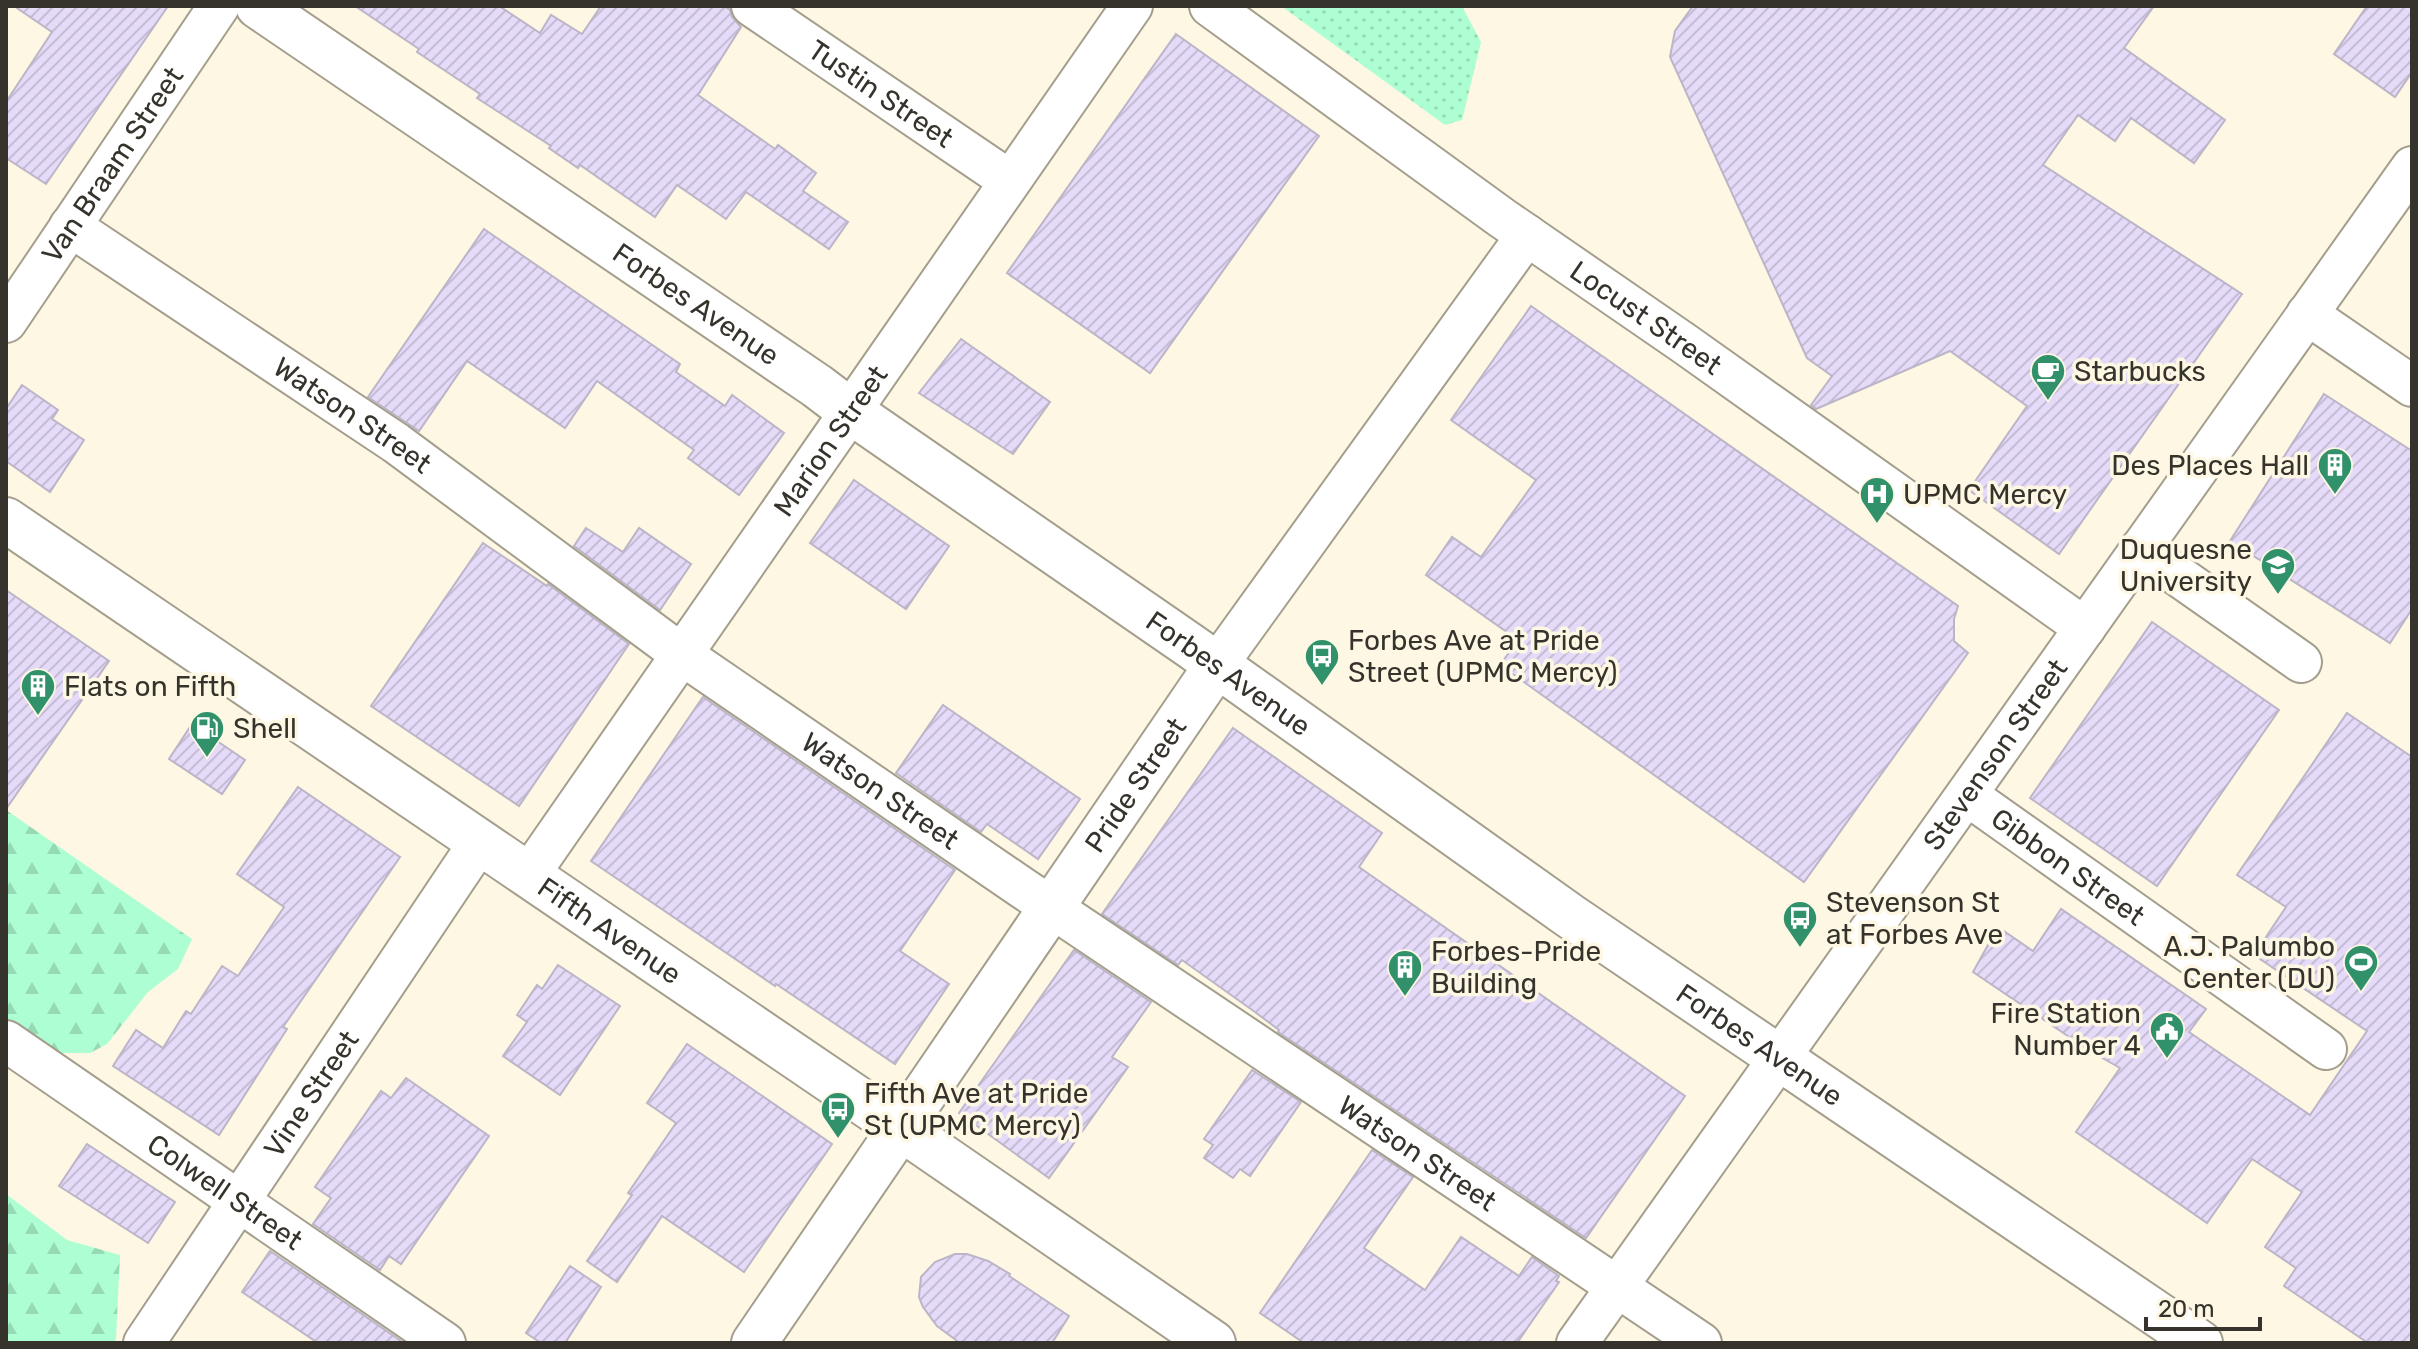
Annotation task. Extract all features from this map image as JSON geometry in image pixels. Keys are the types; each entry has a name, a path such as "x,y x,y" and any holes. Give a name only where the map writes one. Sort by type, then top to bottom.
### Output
{"main road":[{"name":"Forbes Avenue","path":"258,6 817,386 1570,916 2200,1343"},
{"name":"Fifth Avenue","path":"6,520 1213,1343"},
{"name":"Pride Street","path":"754,1343 1217,665"}],"street":[{"name":"Van Braam Street","path":"6,322 219,6"},
{"name":"Tustin Street","path":"752,6 1010,181"},
{"name":"Marion Street","path":"528,876 1132,6"},
{"name":"Locust Street","path":"1210,6 1527,235 2085,628"},
{"name":"Stevenson Street","path":"1577,1343 2412,167"},
{"name":"Watson Street","path":"70,226 396,443 681,654 1051,907 1701,1343"},
{"name":"Pride Street","path":"1217,665 1527,235"},
{"path":"2307,314 2412,386"},
{"path":"2140,549 2301,662"},
{"name":"Gibbon Street","path":"1967,795 2326,1049"},
{"name":"Vine Street","path":"144,1343 479,843"},
{"name":"Colwell Street","path":"6,1041 445,1343"}],"green space":[{"path":"1281,6 1464,6 1481,42 1462,120 1445,125"},
{"path":"6,810 192,939 178,969 148,992 107,1044 90,1053 59,1053 6,1018"},
{"path":"6,1194 67,1240 120,1255 116,1339 113,1343 6,1343"}],"building":[{"path":"14,6 168,6 46,184 6,158 6,102 52,32"},
{"path":"355,6 499,6 540,33 551,15 582,34 601,6 724,6 741,27 698,95 775,149 778,145 816,173 803,191 848,222 829,249 746,192 726,219 677,185 655,217 477,98 480,94"},
{"path":"1693,6 2154,6 2124,48 2225,120 2194,163 2131,118 2115,141 2078,115 2043,165 2242,294 2059,554 1969,490 2027,406 1950,351 1816,409 1811,405 1832,376 1807,358 1670,57 1675,31"},
{"path":"2367,6 2412,6 2412,72 2395,97 2334,54"},
{"path":"1176,34 1319,136 1150,373 1007,273"},
{"path":"484,229 680,364 676,372 725,406 732,395 784,433 739,495 688,458 694,450 597,381 565,428 467,361 419,431 368,397"},
{"path":"1531,306 1958,606 1954,619 1954,641 1968,653 1804,882 1500,665 1518,640 1426,575 1452,537 1481,557 1536,480 1451,420"},
{"path":"961,339 1050,402 1013,454 919,393"},
{"path":"22,385 58,410 52,419 84,440 50,492 6,461 6,409"},
{"name":"Des Places Hall","path":"2324,394 2412,451 2412,609 2390,643 2230,541"},
{"path":"854,480 949,546 906,609 810,543"},
{"path":"586,528 623,552 639,528 691,564 660,610 574,546"},
{"path":"483,543 548,584 629,644 519,806 371,706"},
{"name":"Flats on Fifth","path":"6,590 109,661 6,809"},
{"path":"2152,622 2279,710 2157,886 2030,798"},
{"path":"703,697 955,870 900,951 949,984 895,1064 591,861"},
{"path":"943,705 1080,799 1038,859 987,824 981,832 896,773"},
{"name":"A.J. Palumbo Center (DU)","path":"2347,713 2412,757 2412,1343 2368,1343 2284,1286 2296,1268 2265,1247 2302,1192 2252,1159 2207,1223 2076,1132 2120,1068 1973,972 1998,927 2033,951 2061,909 2206,1009 2189,1032 2310,1115 2367,1031 2254,955 2286,907 2237,875"},
{"name":"Shell","path":"192,724 245,760 222,794 169,759"},
{"name":"Forbes-Pride Building","path":"1233,728 1382,833 1359,867 1685,1096 1586,1238 1278,1032 1182,960 1178,965 1102,914"},
{"path":"298,787 400,857 283,1027 287,1029 219,1135 113,1066 136,1030 163,1048 186,1011 191,1014 222,966 238,976 284,907 237,874"},
{"path":"1074,950 1151,1002 1112,1057 1128,1067 1049,1178 959,1113"},
{"path":"558,965 620,1006 560,1095 503,1056 527,1022 517,1015 537,985 542,989"},
{"path":"687,1044 832,1144 744,1272 662,1216 617,1282 587,1261 676,1123 647,1103"},
{"path":"1252,1070 1301,1102 1250,1176 1240,1169 1233,1178 1204,1158 1213,1145 1204,1139"},
{"path":"406,1078 489,1136 401,1264 389,1256 380,1270 313,1224 331,1198 315,1187 381,1091 391,1098"},
{"path":"87,1144 175,1202 148,1243 59,1186"},
{"path":"1372,1150 1413,1177 1364,1248 1425,1290 1461,1237 1519,1276 1532,1257 1559,1276 1556,1281 1559,1282 1517,1343 1304,1343 1260,1313"},
{"path":"270,1251 404,1343 318,1343 242,1292"},
{"path":"955,1254 967,1254 988,1261 1069,1316 1052,1343 960,1343 937,1326 919,1297 921,1277 935,1262"},
{"path":"570,1266 601,1287 565,1343 541,1343 526,1333"}],"place":[{"name":"Starbucks","path":"2048,402"},
{"name":"Des Places Hall","path":"2335,496"},
{"name":"UPMC Mercy","path":"1877,525"},
{"name":"Duquesne University","path":"2278,596"},
{"name":"Forbes Ave at Pride Street (UPMC Mercy)","path":"1322,687"},
{"name":"Flats on Fifth","path":"38,717"},
{"name":"Shell","path":"207,759"},
{"name":"Stevenson St at Forbes Ave","path":"1800,949"},
{"name":"A.J. Palumbo Center (DU)","path":"2361,993"},
{"name":"Forbes-Pride Building","path":"1405,998"},
{"name":"Fire Station Number 4","path":"2167,1060"},
{"name":"Fifth Ave at Pride St (UPMC Mercy)","path":"838,1140"}]}
